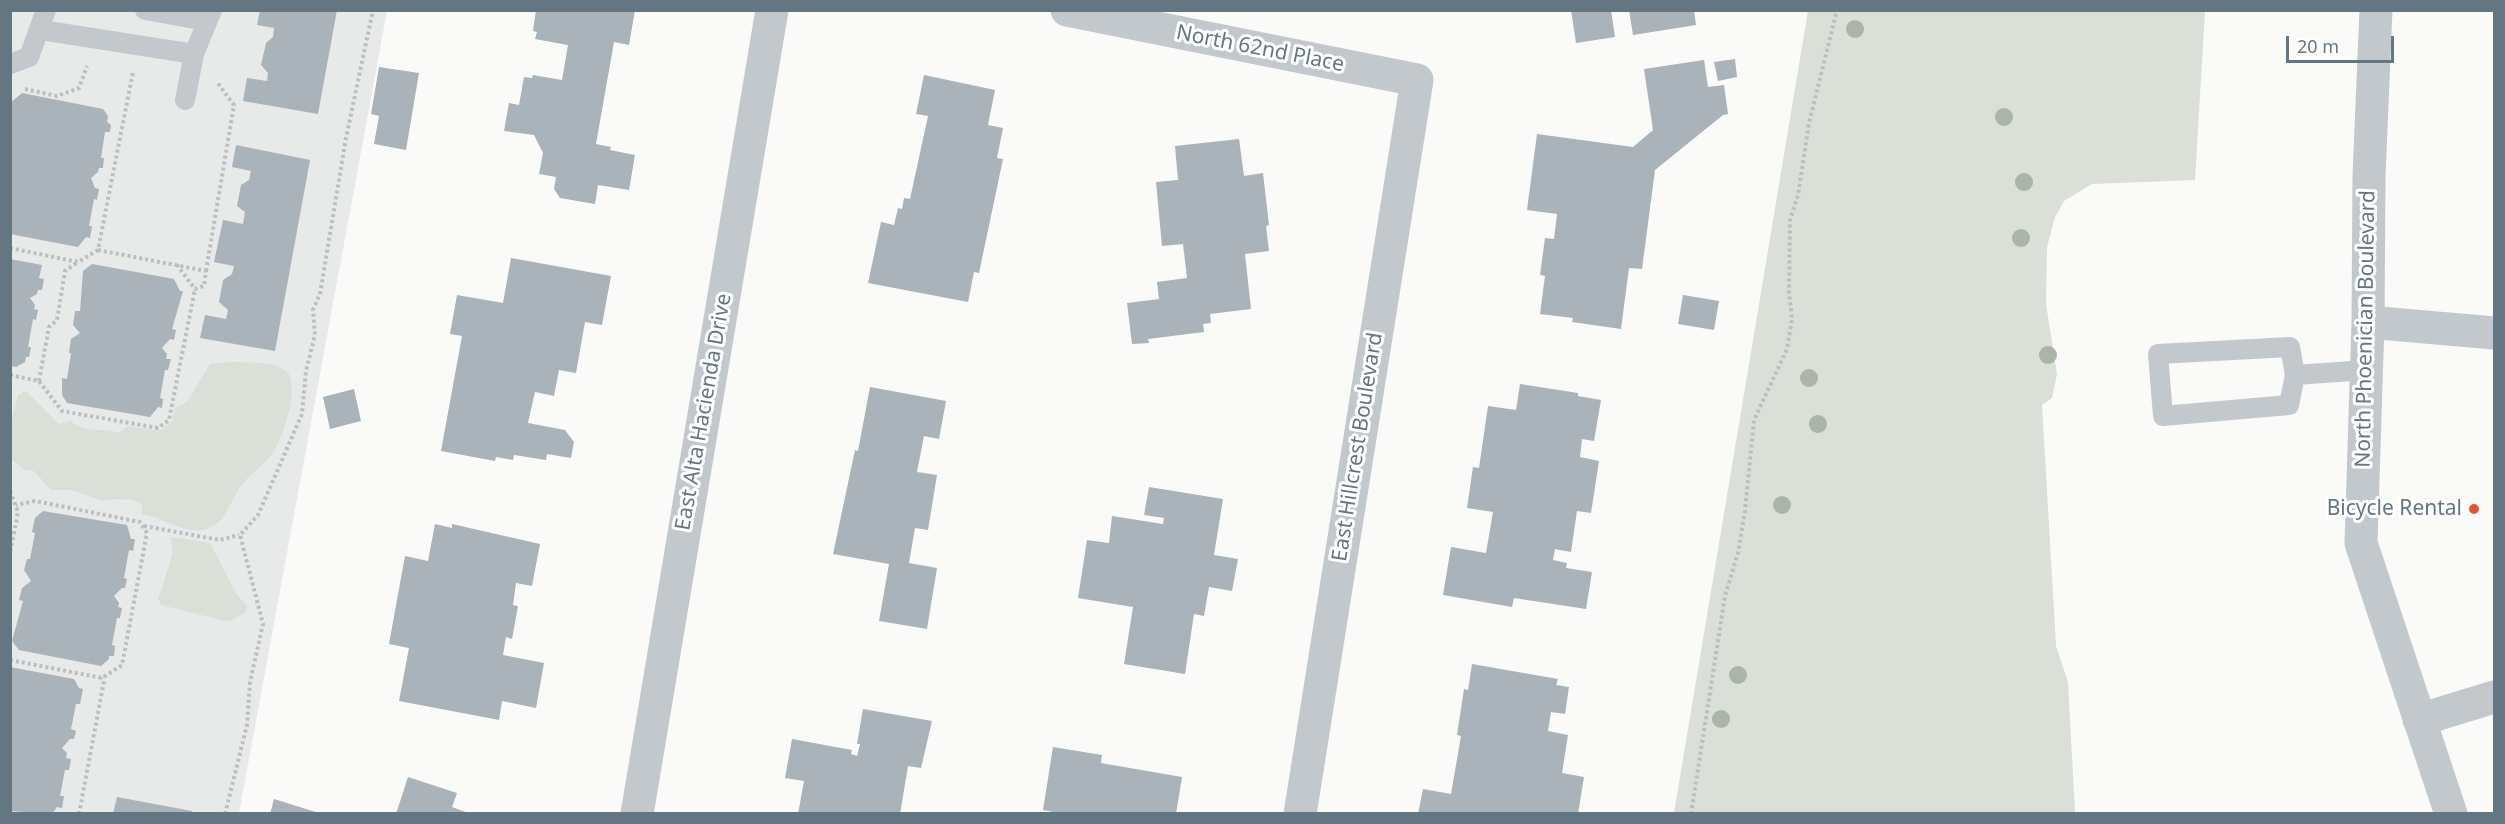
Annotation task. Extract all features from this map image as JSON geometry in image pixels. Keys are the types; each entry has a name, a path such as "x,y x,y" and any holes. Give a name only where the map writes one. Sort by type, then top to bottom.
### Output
{"street":[{"name":"East Alta Hacienda Drive","path":"637,813 772,10"},
{"name":"North 62nd Place","path":"1067,10 1417,81"},
{"name":"North Phoenician Boulevard","path":"2376,10 2369,176 2367,370 2361,543 2418,720 2451,813"},
{"name":"East Hillcrest Boulevard","path":"1300,813 1417,81"},
{"path":"2368,322 2494,333"},
{"path":"2418,720 2494,697"}],"lane":[{"path":"10,64 29,57 46,10"},
{"path":"145,10 209,16 194,54 185,100"},
{"path":"40,30 194,54"},
{"path":"2290,347 2295,375 2289,405 2163,416 2158,354 2290,347"},
{"path":"2295,375 2367,370"}],"path":[{"path":"143,526 220,540 240,535 258,515 302,414 306,371 315,335 313,310 320,294 346,138 373,10"},
{"path":"1691,813 1725,596 1738,553 1745,510 1754,420 1787,350 1792,319 1789,293 1790,220 1798,195 1809,123 1837,10"},
{"path":"17,87 57,96 79,88 90,57"},
{"path":"98,250 134,68 130,63"},
{"path":"195,289 204,286 234,105 210,73"},
{"path":"10,248 78,262"},
{"path":"39,381 49,327 57,320 65,271 78,262 98,250 206,271"},
{"path":"10,375 39,381 62,411 158,428 169,420 195,289 177,265"},
{"path":"10,491 18,512 10,553"},
{"path":"10,660 102,678 122,665 147,532 140,522 35,501 16,506"},
{"path":"225,813 247,724 250,682 263,624 240,535"},
{"path":"79,813 104,681 102,678"}],"shaded area":[{"path":"10,11 387,11 239,813 11,813"},
{"path":"1808,11 2205,11 2195,180 2092,184 2064,201 2055,217 2047,247 2046,304 2057,374 2052,398 2042,405 2056,646 2068,682 2075,813 1674,813"},
{"path":"231,362 266,364 285,370 290,376 291,398 281,437 272,454 244,483 226,513 217,524 210,528 187,529 142,514 142,505 133,500 103,501 72,490 51,490 34,471 25,470 11,459 11,423 18,395 26,391 59,424 71,421 82,428 120,433 127,426 160,431 172,422 175,408 187,402 210,364"},
{"path":"171,537 210,543 237,595 247,606 246,612 232,620 225,621 161,605 158,598 172,556"}],"building":[{"path":"260,10 337,10 318,114 243,101 247,78 267,81 268,73 261,65 266,43 273,37 274,28 257,25"},
{"path":"536,10 635,10 629,45 614,42 596,144 611,147 610,150 635,155 629,190 598,185 595,204 560,198 554,189 556,177 539,174 543,153 534,135 504,131 509,103 519,105 524,77 532,78 533,75 562,80 568,45 535,39 537,32 533,31"},
{"path":"1571,10 1611,10 1615,37 1576,43"},
{"path":"1629,10 1694,10 1696,25 1633,35"},
{"path":"1735,59 1737,77 1718,81 1714,62"},
{"path":"1704,60 1708,87 1724,85 1728,114 1723,115 1655,170 1642,269 1629,268 1621,329 1572,322 1573,318 1540,314 1545,276 1540,275 1545,238 1554,239 1557,214 1527,210 1537,134 1633,147 1653,130 1644,69"},
{"path":"379,67 419,73 406,150 374,144 379,116 371,114"},
{"path":"924,75 995,90 988,125 1003,128 997,158 1003,159 979,273 974,272 968,302 868,283 881,222 894,225 898,208 902,209 904,198 910,199 928,116 916,114"},
{"path":"22,93 103,109 108,116 107,122 111,125 110,132 105,132 101,158 104,158 103,168 99,168 91,178 95,188 99,189 97,200 94,199 89,226 92,226 90,238 86,237 78,247 10,234 10,103"},
{"path":"1239,139 1244,176 1263,173 1269,225 1266,226 1269,251 1245,254 1251,309 1210,314 1211,323 1203,324 1204,332 1148,339 1149,343 1132,344 1127,303 1159,299 1157,282 1187,278 1183,244 1162,246 1156,182 1178,180 1175,146"},
{"path":"236,145 310,160 275,351 200,338 205,315 226,319 228,310 219,302 223,280 232,274 234,266 214,262 223,220 243,224 245,212 237,206 241,185 249,180 251,171 232,167"},
{"path":"511,258 611,276 602,325 585,322 576,373 559,370 554,396 535,392 528,423 565,430 574,442 571,458 547,454 546,460 514,455 513,460 496,457 495,461 441,451 462,336 450,334 457,295 503,303"},
{"path":"10,259 42,265 39,278 44,279 42,290 38,290 37,294 30,298 35,305 34,309 38,310 36,320 33,319 28,347 31,347 29,357 26,357 25,362 16,367 10,366"},
{"path":"92,264 174,279 180,291 183,291 172,329 176,330 174,340 170,339 162,348 167,354 166,359 171,359 168,370 165,370 160,398 163,399 162,408 158,407 150,417 67,403 62,395 62,378 67,379 71,339 80,333 73,325 75,311 80,311 83,271"},
{"path":"1683,295 1719,301 1714,330 1678,324"},
{"path":"1520,384 1578,393 1578,396 1601,400 1594,441 1582,439 1580,457 1599,461 1591,513 1577,511 1571,552 1555,549 1553,560 1567,563 1566,568 1592,572 1586,609 1514,598 1512,607 1443,595 1451,547 1486,553 1493,512 1467,508 1473,467 1479,468 1488,406 1516,410"},
{"path":"870,387 946,401 939,439 924,436 917,472 937,475 928,530 915,528 909,563 937,568 927,629 879,621 889,564 833,554 855,450 858,451"},
{"path":"354,389 361,421 330,429 323,397"},
{"path":"1149,487 1223,499 1214,555 1238,559 1232,591 1209,587 1204,616 1194,614 1185,674 1124,664 1133,607 1078,598 1087,540 1109,543 1112,516 1163,524 1164,518 1144,515"},
{"path":"43,511 127,525 131,539 135,539 133,551 129,550 124,578 127,579 125,588 114,596 119,603 118,607 122,608 120,618 117,618 112,645 115,646 114,656 109,656 109,659 101,666 19,650 12,641 23,601 19,600 22,588 31,581 24,570 27,559 30,559 35,533 32,532 35,518"},
{"path":"435,524 452,528 452,524 540,544 532,586 516,583 513,605 518,606 512,639 506,637 503,655 544,663 536,708 502,701 499,720 399,701 409,648 389,644 405,556 428,561"},
{"path":"1472,664 1558,679 1556,685 1569,687 1565,714 1551,712 1548,731 1568,735 1562,773 1584,777 1578,814 1418,814 1423,789 1451,794 1461,736 1457,735 1464,689 1468,690"},
{"path":"10,667 74,679 79,688 83,689 80,704 76,704 71,729 76,731 74,739 70,739 62,748 67,753 66,758 71,759 69,770 65,770 60,796 64,796 62,808 57,807 52,814 10,811"},
{"path":"863,709 932,721 921,768 908,766 900,814 798,814 804,781 785,778 792,739 852,750 851,754 857,756"},
{"path":"1053,747 1102,755 1101,763 1182,777 1176,814 1063,814 1043,810"},
{"path":"408,777 457,793 452,807 471,814 396,814"},
{"path":"117,797 192,811 192,814 113,814"},
{"path":"274,799 319,813 319,814 270,814"}],"place":[{"name":"Bicycle Rental","path":"2474,509"}]}
